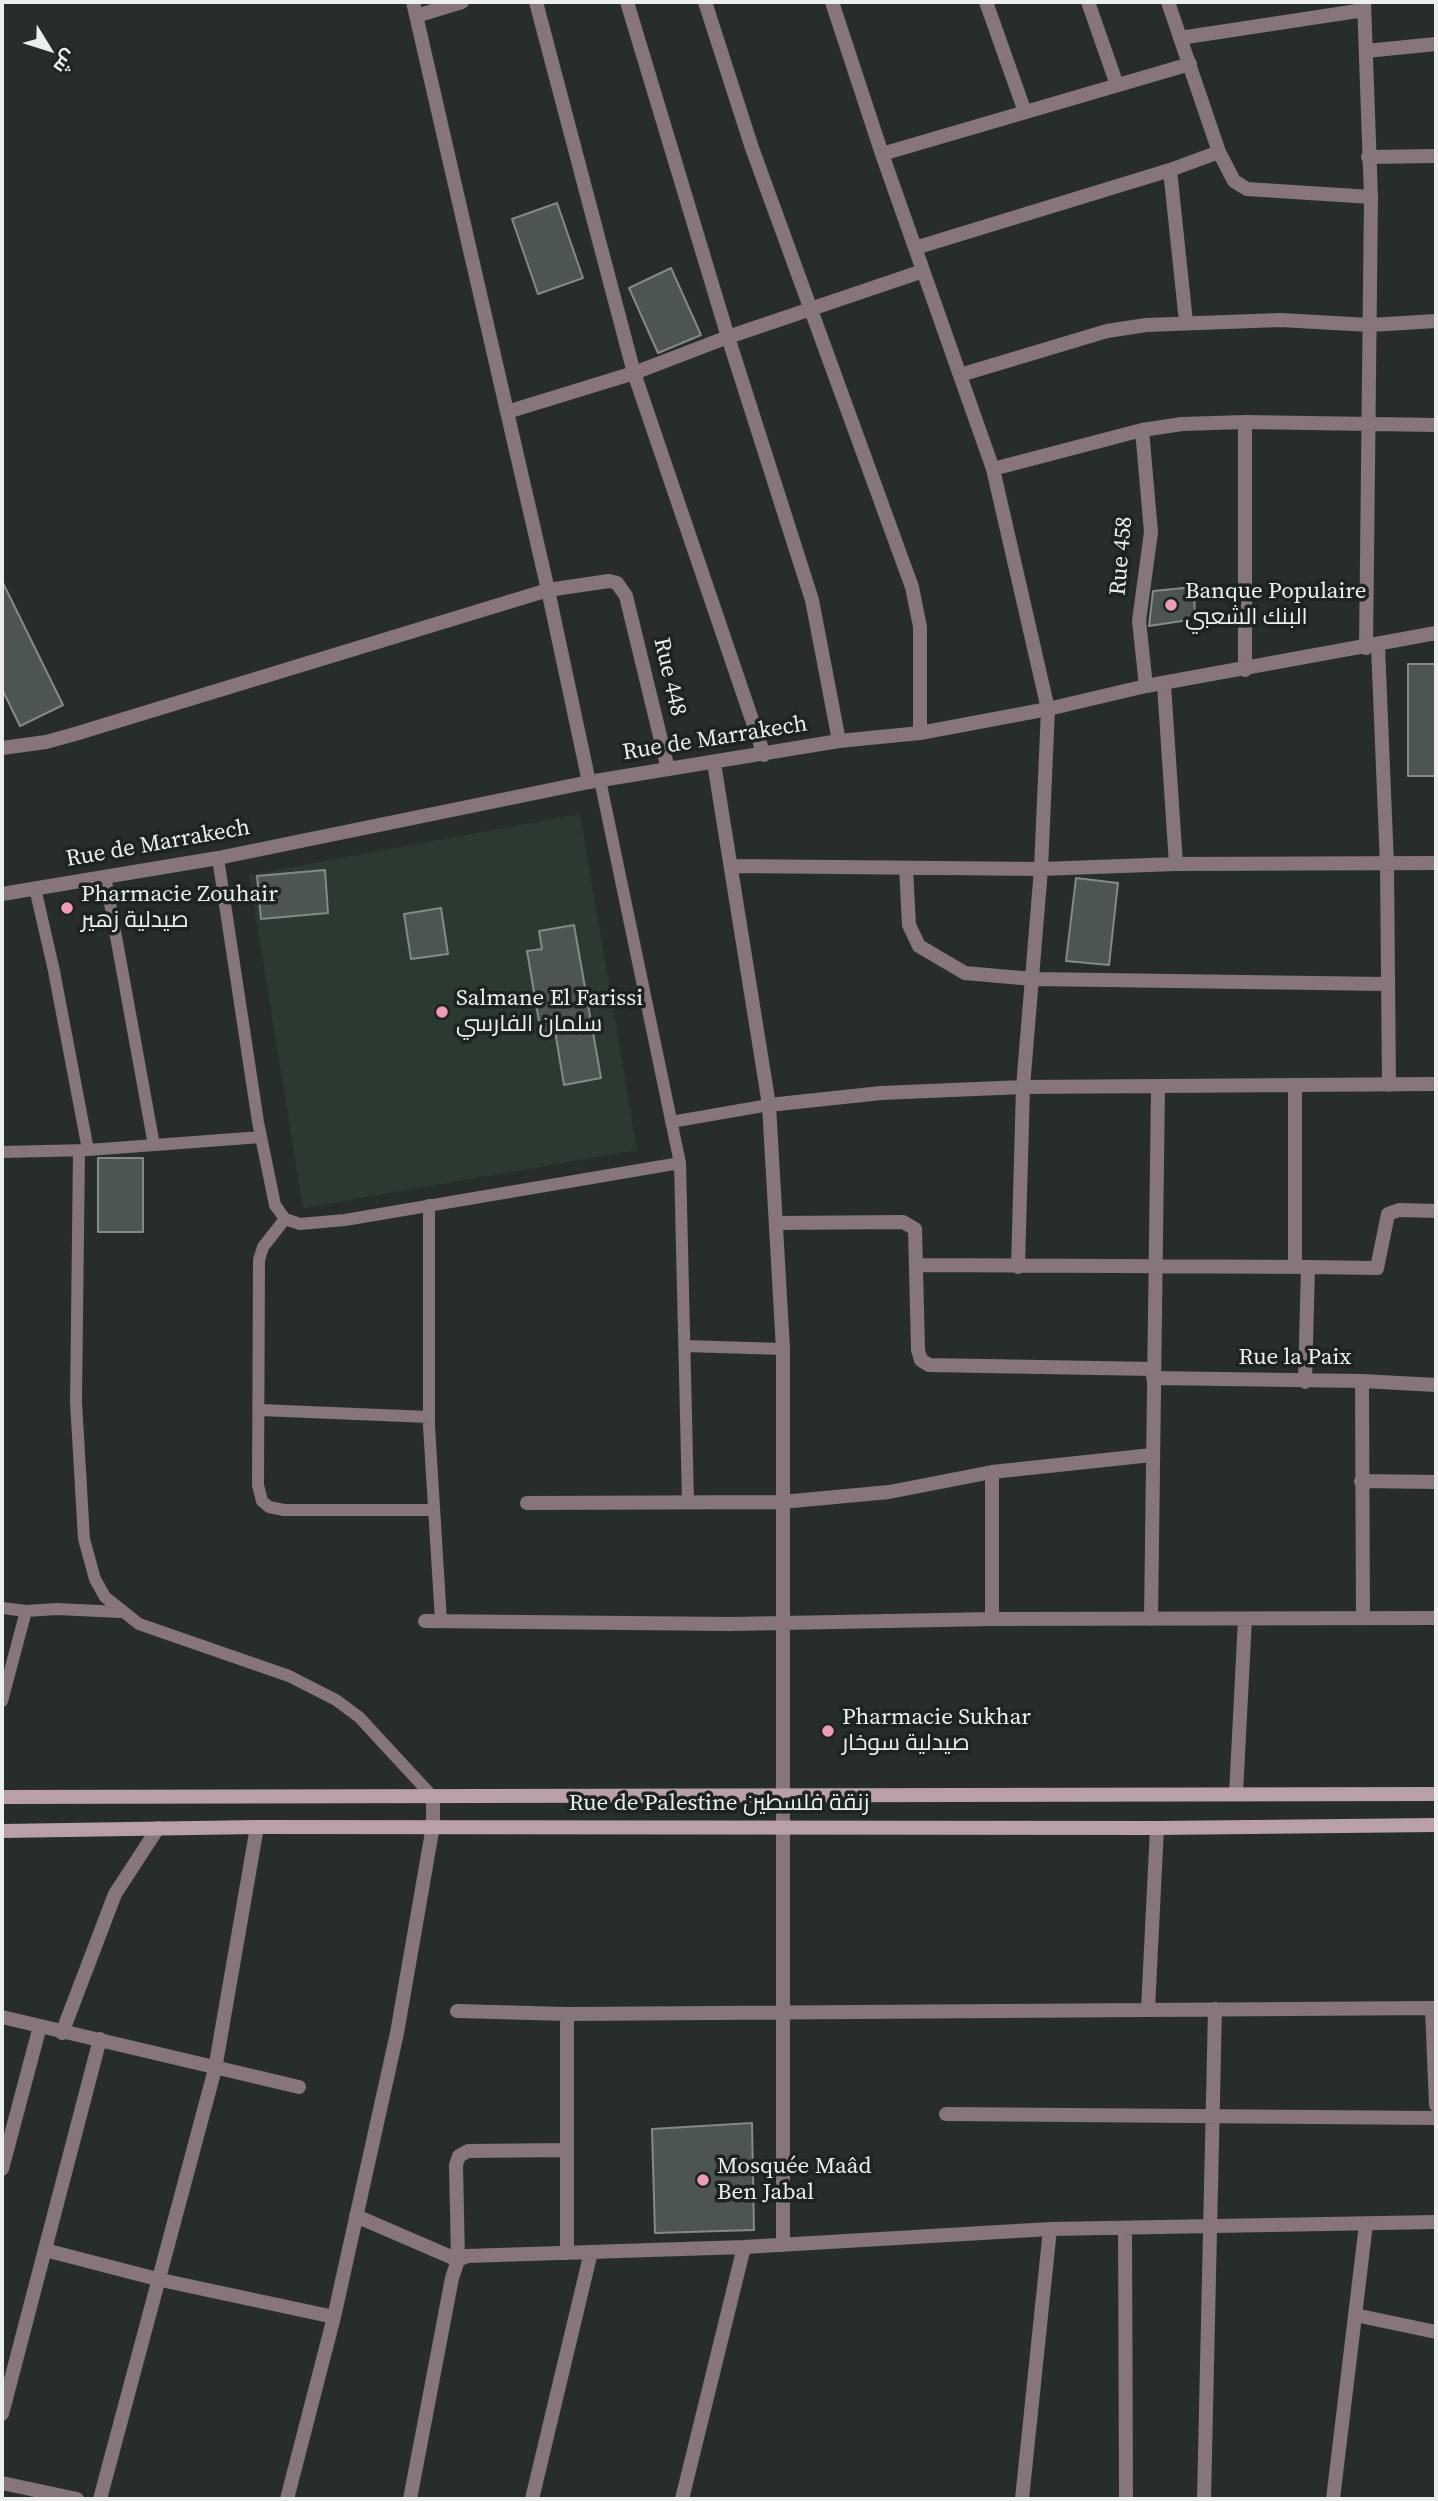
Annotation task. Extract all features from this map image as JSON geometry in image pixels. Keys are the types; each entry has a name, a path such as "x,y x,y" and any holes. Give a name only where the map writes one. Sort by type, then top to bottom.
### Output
{"main road":[{"name":"Rue de Palestine زنقة فلسطين","path":"2,1797 1436,1794"},
{"name":"Rue de Palestine زنقة فلسطين","path":"2,1831 433,1826 1157,1828 1436,1825"}],"street":[{"path":"462,2 414,9 594,781"},
{"path":"536,2 634,373 764,755"},
{"path":"627,2 728,337 812,600 839,741"},
{"path":"705,2 810,311 900,547 912,587 920,627 920,733"},
{"path":"832,2 881,154 993,469 1048,709 1041,869 1023,1087 1018,1267"},
{"path":"986,2 1025,112"},
{"path":"1088,2 1117,85"},
{"path":"1168,2 1219,152 1234,181 1247,189 1371,197"},
{"path":"1180,38 1364,6 1371,197 1369,425 1372,647 1387,865 1389,1085"},
{"path":"1366,51 1436,44"},
{"path":"881,154 1190,64"},
{"path":"915,248 1171,170 1219,152"},
{"path":"1368,157 1436,156"},
{"path":"1171,170 1186,322"},
{"path":"507,412 634,373 728,337 923,271"},
{"path":"960,375 1107,331 1186,322 1280,320 1370,325 1436,321"},
{"path":"993,469 1142,430 1182,424 1245,422 1436,425"},
{"path":"1245,422 1245,670"},
{"name":"Rue 458","path":"1142,430 1151,532 1139,621 1146,686"},
{"name":"Rue 448","path":"548,590 609,581 617,583 626,596 668,769"},
{"path":"2,748 65,737 548,590"},
{"name":"Rue de Marrakech","path":"2,894 218,858 594,781 839,741 920,733 1048,709 1146,686 1372,647 1436,633"},
{"path":"1164,685 1176,864"},
{"path":"714,763 769,1105 783,1349 783,2245"},
{"path":"732,866 1041,869 1176,864 1436,863"},
{"path":"906,868 909,925 919,946 965,973 1033,979 1386,984"},
{"path":"769,1105 881,1093 1023,1087 1436,1084"},
{"path":"1295,1085 1305,1382"},
{"path":"1151,1619 1158,1086"},
{"path":"776,1223 909,1224 917,1235 917,1265 1377,1268 1388,1214 1399,1210 1436,1211"},
{"name":"Rue la Paix","path":"917,1265 918,1350 921,1360 929,1365 1153,1373 1305,1382 1362,1381 1436,1385"},
{"path":"1362,1381 1363,1618"},
{"path":"527,1503 782,1502 888,1492 992,1472 1152,1455"},
{"path":"992,1472 992,1619"},
{"path":"1361,1481 1436,1482"},
{"path":"425,1620 782,1623 992,1619 1436,1618"},
{"path":"1236,1794 1245,1619"},
{"path":"287,2499 334,2317 397,2033 433,1826 433,1797"},
{"path":"100,2499 161,2280 215,2069 257,1827"},
{"path":"62,2033 115,1894 158,1828"},
{"path":"1148,2009 1157,1828"},
{"path":"457,2011 567,2014 1434,2008 1436,2105"},
{"path":"1204,2499 1215,2009"},
{"path":"567,2014 567,2253"},
{"path":"2,2017 299,2087"},
{"path":"2,2169 40,2026"},
{"path":"2,2414 100,2039"},
{"path":"946,2114 1436,2118"},
{"path":"410,2499 452,2278 458,2260 456,2165 459,2156 468,2151 567,2150"},
{"path":"356,2216 458,2260 472,2255 744,2247 1050,2229 1436,2222"},
{"path":"1334,2499 1366,2224"},
{"path":"1125,2228 1126,2499"},
{"path":"1022,2499 1050,2229"},
{"path":"682,2499 744,2247"},
{"path":"45,2250 161,2280 334,2317"},
{"path":"532,2499 591,2252"},
{"path":"1354,2315 1436,2332"},
{"path":"2,2483 76,2499"}],"lane":[{"path":"594,781 680,1163 688,1501"},
{"path":"218,858 261,1138 275,1205 285,1219 292,1223 310,1224 680,1163"},
{"path":"105,876 154,1145"},
{"path":"35,888 57,983 83,1150 76,1402 84,1539 94,1579 104,1597 120,1612 165,1635 289,1676 336,1700 367,1724 433,1797"},
{"path":"671,1122 769,1105"},
{"path":"2,1152 83,1150 261,1138"},
{"path":"429,1205 429,1417 441,1620"},
{"path":"285,1219 263,1247 259,1260 258,1485 262,1501 269,1507 293,1510 433,1510"},
{"path":"684,1346 783,1349"},
{"path":"260,1410 429,1417"},
{"path":"2,1608 26,1611 57,1609 120,1612"},
{"path":"2,1701 26,1611"}],"shaded area":[{"name":"Salmane El Farissi سلمان الفارسي","path":"580,814 637,1150 303,1208 249,875"}],"building":[{"path":"557,203 583,278 538,294 512,219"},
{"path":"671,268 701,335 658,353 629,288"},
{"path":"2,581 63,705 20,726 2,689"},
{"name":"Banque Populaire البنك الشعبي","path":"1194,587 1195,619 1149,626 1153,591"},
{"path":"1408,664 1436,664 1436,776 1408,776"},
{"path":"325,870 328,913 261,919 257,876"},
{"path":"1076,878 1118,883 1109,965 1066,961"},
{"path":"441,908 448,954 411,959 404,914"},
{"path":"574,925 601,1078 564,1085 555,1031 541,1033 527,951 542,949 539,931"},
{"path":"98,1158 143,1158 143,1232 98,1232"},
{"name":"Mosquée Maâd Ben Jabal","path":"752,2123 754,2230 655,2233 652,2129"}],"place":[{"name":"Banque Populaire البنك الشعبي","path":"1171,605"},
{"name":"Pharmacie Zouhair صيدلية زهير","path":"67,908"},
{"name":"Salmane El Farissi سلمان الفارسي","path":"442,1012"},
{"name":"Pharmacie Sukhar صيدلية سوخار","path":"828,1731"},
{"name":"Mosquée Maâd Ben Jabal","path":"703,2180"}]}
